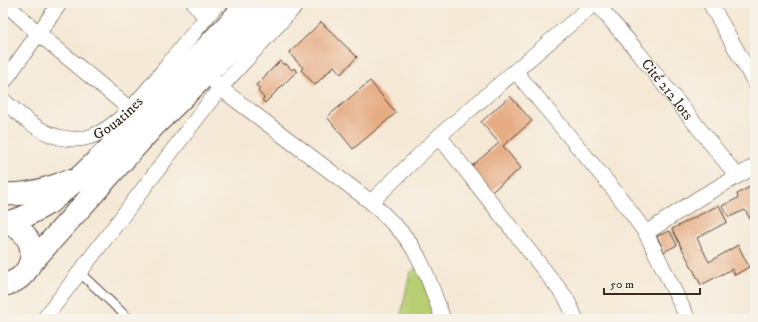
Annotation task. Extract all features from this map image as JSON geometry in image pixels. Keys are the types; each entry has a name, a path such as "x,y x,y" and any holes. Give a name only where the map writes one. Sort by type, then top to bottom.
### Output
{"highway":[{"path":"4,223 22,218 49,203 81,176 130,129 207,74 248,3"},
{"path":"6,288 24,275 30,264 154,126 278,3"},
{"path":"3,194 17,194 37,191 81,176"},
{"path":"4,223 15,226 24,233 29,242 32,253 30,264"}],"street":[{"path":"4,3 130,109"},
{"path":"3,83 60,3"},
{"path":"194,3 206,18"},
{"name":"Gouatines","path":"3,100 40,129 53,136 75,139 86,138 102,131 130,109 147,91 218,3"},
{"path":"44,319 80,273 207,74 298,3"},
{"path":"371,202 439,136 515,70 596,3"},
{"name":"Cité 212 lots","path":"596,3 637,50 737,176"},
{"path":"710,3 755,83"},
{"path":"515,70 618,195 646,233 688,319"},
{"path":"207,74 371,202 396,226 416,252 431,285 443,319"},
{"path":"439,136 566,298 576,319"},
{"path":"646,233 699,198 755,166"}],"lane":[{"path":"80,273 129,319"}],"green space":[{"path":"418,265 438,319 400,319 410,273"}],"building":[{"path":"321,22 357,57 341,74 334,66 315,85 301,70 303,68 289,53"},
{"path":"280,61 284,65 285,63 292,70 294,68 297,71 265,103 262,100 264,98 258,91 260,89 256,85"},
{"path":"370,81 396,113 353,149 327,117"},
{"path":"510,96 532,121 503,146 521,168 489,194 468,169 499,143 481,122"},
{"path":"755,184 755,220 752,222 745,210 729,217 722,206 738,198 737,194"},
{"path":"719,205 727,222 697,238 709,262 738,245 749,267 735,275 732,269 701,285 672,229"},
{"path":"670,231 677,245 664,252 657,236"}]}
